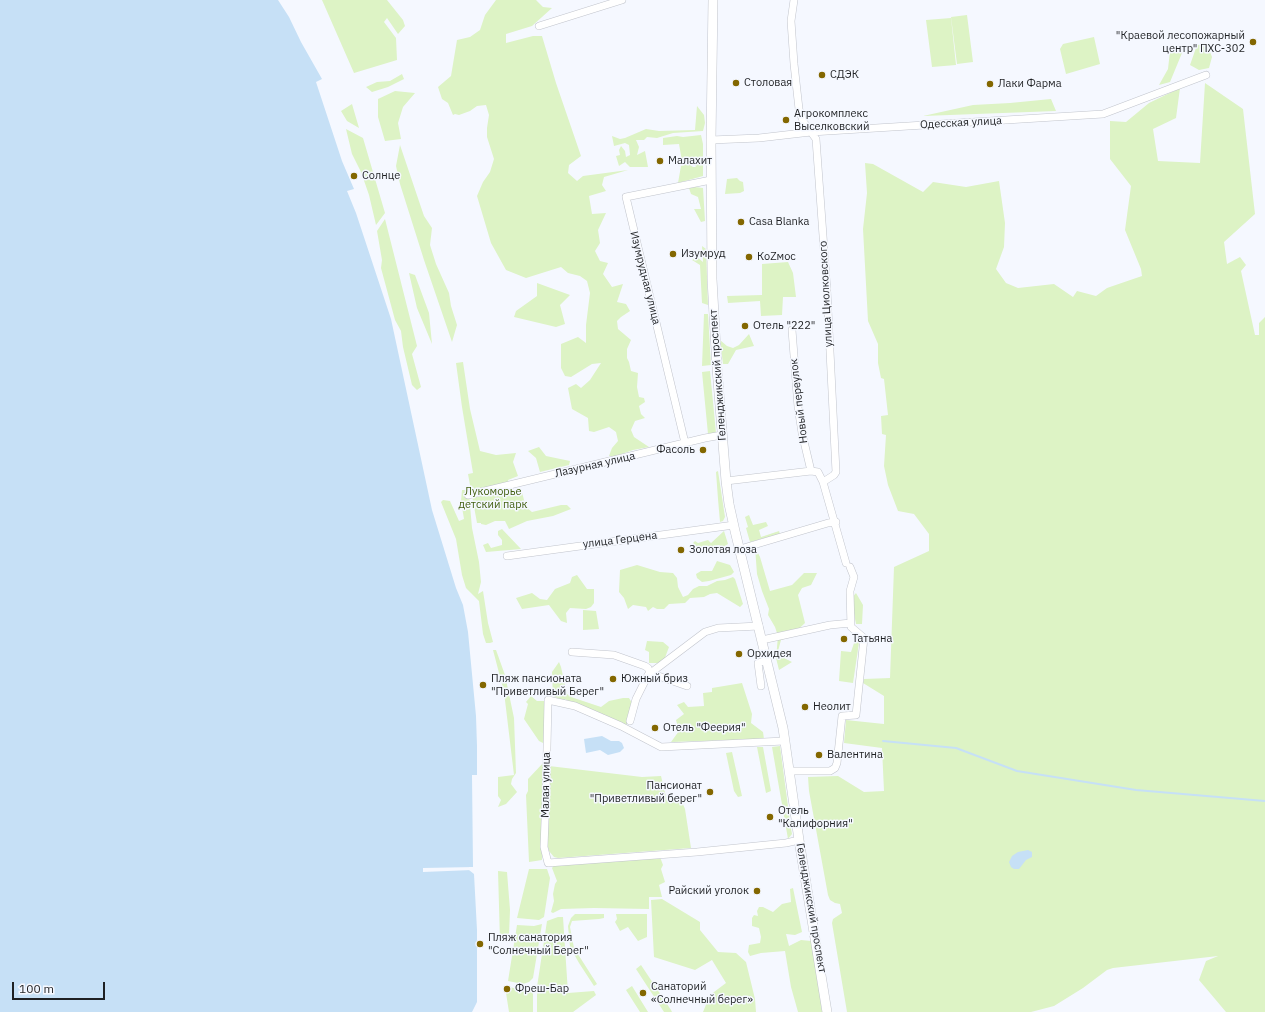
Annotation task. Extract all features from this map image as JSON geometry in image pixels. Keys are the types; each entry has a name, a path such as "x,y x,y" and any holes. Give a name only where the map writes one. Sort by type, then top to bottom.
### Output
{"main road":[{"path":"711,180 713,0"},
{"name":"Геленджикский проспект","path":"711,180 712,279 722,435 729,504 767,660 784,741 827,1012"}],"street":[{"path":"539,26 622,0"},
{"name":"улица Циолковского","path":"794,0 791,21 799,109 804,122 816,139 827,291 836,472 824,482"},
{"name":"Одесская улица","path":"711,140 759,138 811,132 1103,114 1206,76"},
{"name":"Изумрудная улица","path":"685,443 626,197 711,180"},
{"name":"Новый переулок","path":"792,330 798,408 803,439 811,471"},
{"name":"Лазурная улица","path":"468,495 722,435"},
{"path":"726,481 811,471 818,472 824,482 848,565 854,577 850,591 851,627 864,638 856,715 842,716 837,763 830,771 789,770"},
{"path":"740,549 828,523 836,522"},
{"name":"улица Герцена","path":"507,556 734,525"},
{"path":"762,640 830,624 851,623"},
{"path":"630,722 636,699 645,679 650,673 705,632 711,630 759,626"},
{"path":"572,652 614,655 645,666 648,668 650,673 687,686"},
{"path":"761,686 758,663 767,660"},
{"name":"Малая улица","path":"784,741 661,747 621,726 575,706 548,700 545,854 548,863 697,852 786,843 799,840"}],"green space":[{"path":"322,0 387,0 403,20 405,26 398,34 387,18 384,22 396,38 397,60 354,73"},
{"path":"496,0 536,0 543,7 552,8 532,26 506,34 506,43 533,36 542,36 556,83 581,156 569,165 568,173 577,181 583,176 628,170 604,177 602,185 606,191 589,196 592,214 606,213 598,230 600,243 595,251 600,261 608,263 603,274 612,287 623,284 617,302 626,304 630,311 617,321 618,329 631,340 627,349 627,358 631,371 638,373 637,387 639,397 644,398 645,402 639,406 641,414 645,418 635,421 631,430 634,437 649,447 633,450 616,456 609,456 612,448 618,441 616,432 609,427 594,432 589,431 588,418 572,409 568,388 576,384 581,388 590,380 601,363 592,364 571,377 565,376 561,368 561,344 578,337 586,343 586,325 590,293 587,281 580,276 568,273 561,267 526,278 506,270 491,243 477,196 483,182 490,172 494,159 487,137 489,115 486,105 477,106 470,111 459,115 453,115 448,103 442,99 438,87 451,76 457,40 470,37 480,30 485,15"},
{"path":"967,15 973,62 957,64 951,17"},
{"path":"951,18 956,65 932,67 926,20"},
{"path":"1094,37 1100,64 1066,74 1060,49 1063,44"},
{"path":"1207,44 1212,57 1209,68 1199,70 1190,65 1197,45"},
{"path":"1178,46 1182,53 1170,82 1159,85 1168,69 1170,51"},
{"path":"402,74 404,79 388,87 372,92 366,87 377,82 390,81"},
{"path":"1205,83 1243,109 1255,214 1224,242 1227,264 1240,257 1246,265 1241,271 1255,335 1259,335 1259,323 1265,317 1265,1012 1226,1012 1199,980 1206,961 1218,956 1113,968 1107,970 1083,988 1054,1006 1031,1012 847,1012 832,923 833,919 842,913 840,904 830,900 828,895 809,791 808,777 838,776 864,792 884,791 882,748 844,743 846,720 884,724 884,696 863,683 864,679 890,678 894,567 929,551 929,534 914,514 898,511 888,485 884,466 886,435 882,434 881,416 888,415 884,379 881,378 878,363 878,344 868,321 863,229 867,193 865,163 873,164 923,192 933,182 966,187 999,181 1005,223 1004,247 996,269 1006,283 1018,288 1054,284 1073,297 1077,291 1096,296 1107,288 1142,276 1141,269 1125,230 1131,186 1110,159 1110,121 1126,122 1149,103 1180,88 1176,118 1153,129 1158,161 1200,163"},
{"path":"395,91 415,93 403,107 398,123 401,139 385,141 378,117 378,99"},
{"path":"1051,99 1056,111 923,116 973,105"},
{"path":"352,104 359,128 347,121 341,111"},
{"path":"697,106 704,115 705,123 703,131 673,133 657,138 647,137 644,140 636,140 639,147 637,155 645,151 648,167 630,167 625,162 619,166 616,156 620,155 619,150 621,146 625,151 626,157 630,155 629,145 625,143 614,146 612,136 620,139 625,138 646,129 659,131 695,130"},
{"path":"346,129 363,138 385,213 376,225 369,195 361,172 352,154"},
{"path":"701,135 703,144 703,176 678,183 681,166 686,162 693,167 696,167 693,162 682,161 679,144 663,145 663,138"},
{"path":"400,145 424,216 432,228 430,245 436,264 449,293 451,306 457,325 452,342 400,184 396,166"},
{"path":"737,178 743,182 744,191 740,193 725,194 727,179"},
{"path":"689,188 703,188 705,221 701,222 694,209 701,209 698,197 691,194"},
{"path":"385,219 417,346 412,354 421,387 417,390 412,385 403,347 401,331 395,320 381,268 382,260 377,231"},
{"path":"702,246 706,249 708,305 702,303 700,265 692,260 697,257 703,262"},
{"path":"788,262 793,273 796,297 783,297 782,315 761,316 760,301 728,303 727,296 762,295 762,264"},
{"path":"409,273 415,275 429,313 432,344 417,308"},
{"path":"537,283 570,295 560,305 565,324 556,327 514,317 516,311 537,296"},
{"path":"704,314 708,314 711,365 702,366"},
{"path":"749,334 754,346 736,350 728,364 723,364 720,340 727,346 733,348 739,345"},
{"name":"Лукоморье детский парк","path":"463,362 470,409 480,451 496,455 516,453 513,462 518,476 508,480 512,491 521,489 526,507 532,512 561,505 567,505 571,509 553,516 527,521 509,529 505,521 495,521 486,525 477,523 468,474 473,473 456,363"},
{"path":"710,371 716,433 708,434 702,372"},
{"path":"539,447 546,456 570,461 569,465 540,472 536,458 528,451"},
{"path":"718,471 725,517 723,521 720,522 716,472"},
{"path":"462,490 467,490 469,494 472,528 479,562 481,582 478,594 483,591 488,623 493,642 490,643 486,643 483,634 479,601 466,588 462,575 456,539 441,502 443,500 450,501 459,521 464,519 461,501"},
{"path":"749,515 753,525 766,522 768,526 759,530 761,537 779,531 780,534 750,542 745,517"},
{"path":"502,529 521,549 486,552 483,545 488,543 491,548 502,545 502,540 498,535 498,531"},
{"path":"724,531 728,544 723,547 719,545 696,547 693,543 695,541 698,543 708,540 711,543"},
{"path":"755,547 760,557 770,591 792,585 804,573 817,573 811,585 802,588 798,595 805,623 790,637 781,640 778,651 782,657 792,662 779,670 776,658 778,636 768,615 769,609 757,574"},
{"path":"717,561 730,565 734,572 731,575 709,581 702,582 697,578 696,574 701,571 712,571"},
{"path":"637,565 660,572 673,573 677,578 678,587 683,597 699,586 707,586 717,581 733,577 743,604 740,607 717,593 704,597 690,598 685,603 669,604 664,609 657,609 653,607 648,611 646,607 633,605 628,609 624,598 619,592 620,570"},
{"path":"577,575 587,589 594,589 594,603 591,607 586,609 570,608 566,613 567,623 561,621 549,605 522,609 516,598 532,593 540,599 547,600 555,589 570,583 572,577"},
{"path":"856,593 863,605 862,624 856,624 851,599"},
{"path":"583,610 596,611 599,629 583,630"},
{"path":"858,636 860,636 853,683 839,681 841,651 851,652"},
{"path":"647,641 663,642 669,647 663,663 649,663 649,652 645,650"},
{"path":"493,650 496,650 505,675 514,718 516,773 511,784 517,792 506,804 498,807 501,800 498,796 498,777 514,775 504,692"},
{"path":"559,662 567,694 571,697 601,707 609,701 629,698 632,703 627,724 625,726 598,712 553,696 552,672"},
{"path":"742,683 752,714 751,723 763,732 764,739 671,742 679,731 676,720 684,714 677,705 684,702 688,707 704,706 703,693 712,692 712,688"},
{"path":"531,696 537,701 547,701 545,744 539,741 524,719 528,704 526,702"},
{"path":"780,746 792,834 788,839 772,747"},
{"path":"757,747 763,747 771,791 766,793"},
{"path":"732,752 742,796 738,797 734,791 726,753"},
{"path":"544,762 542,860 529,862 526,795 528,791 528,779"},
{"path":"549,766 642,777 661,776 667,801 676,800 682,802 685,809 691,848 558,858 554,857 549,851 547,843"},
{"path":"660,857 663,865 661,869 665,882 659,885 662,897 649,897 649,909 561,909 553,913 551,912 554,901 553,894 557,881 552,868 555,864 566,865"},
{"path":"529,869 547,869 550,878 544,917 539,920 517,918"},
{"path":"498,871 507,872 510,910 509,935 505,942 500,941"},
{"path":"793,888 802,932 795,935 786,934 789,946 801,940 811,941 820,991 822,1012 798,1012 791,987 785,951 761,953 750,956 748,952 749,945 760,943 761,937 759,928 752,926 752,918 754,915 758,916 757,911 759,907 763,907 773,912 782,904 791,902 790,889"},
{"path":"662,899 700,922 700,930 718,952 736,953 746,962 755,999 756,1012 703,1012 710,995 726,983 712,960 695,970 654,957 651,900"},
{"path":"575,914 604,914 604,918 572,921 570,927 574,948 597,984 594,986 570,947 568,926 571,918"},
{"path":"616,914 647,914 647,937 638,941 628,927 620,931 615,922 617,919"},
{"path":"558,917 563,917 568,993 594,991 596,995 573,1012 537,1012 537,987 547,921"},
{"path":"542,924 533,978 529,982 523,984 508,981 517,925 534,926"},
{"path":"641,965 672,1012 664,1012 636,969"},
{"path":"632,986 648,1012 640,1012 626,990"},
{"path":"509,987 533,992 533,1012 509,1012 506,989"}],"water":[{"path":"0,0 278,0 289,17 322,79 316,82 342,161 354,189 347,191 356,213 391,319 432,510 456,588 463,605 468,632 476,716 477,746 477,775 472,775 473,867 469,867 469,870 474,874 477,930 477,1002 472,1012 0,1012"},
{"path":"602,736 611,741 619,741 622,743 624,748 620,752 608,755 600,750 586,753 584,739"},
{"path":"1028,850 1032,852 1032,857 1026,860 1019,869 1014,869 1011,867 1009,862 1012,856 1018,852"}],"pier":[{"path":"475,867 471,869 472,870 423,872 423,868"}],"waterway":[{"path":"883,741 956,748 1017,771 1136,790 1265,801"}],"place":[{"name":"\"Краевой лесопожарный центр\" ПХС-302","path":"1253,42"},
{"name":"СДЭК","path":"822,75"},
{"name":"Столовая","path":"736,83"},
{"name":"Лаки Фарма","path":"990,84"},
{"name":"Агрокомплекс Выселковский","path":"786,120"},
{"name":"Малахит","path":"660,161"},
{"name":"Солнце","path":"354,176"},
{"name":"Casa Blanka","path":"741,222"},
{"name":"Изумруд","path":"673,254"},
{"name":"КоZмос","path":"749,257"},
{"name":"Отель \"222\"","path":"745,326"},
{"name":"Фасоль","path":"703,450"},
{"name":"Золотая лоза","path":"681,550"},
{"name":"Татьяна","path":"844,639"},
{"name":"Орхидея","path":"739,654"},
{"name":"Южный бриз","path":"613,679"},
{"name":"Пляж пансионата \"Приветливый Берег\"","path":"483,685"},
{"name":"Неолит","path":"805,707"},
{"name":"Отель \"Феерия\"","path":"655,728"},
{"name":"Валентина","path":"819,755"},
{"name":"Пансионат \"Приветливый берег\"","path":"710,792"},
{"name":"Отель \"Калифорния\"","path":"770,817"},
{"name":"Райский уголок","path":"757,891"},
{"name":"Пляж санатория \"Солнечный Берег\"","path":"480,944"},
{"name":"Фреш-Бар","path":"507,989"},
{"name":"Санаторий «Солнечный берег»","path":"643,993"}]}
